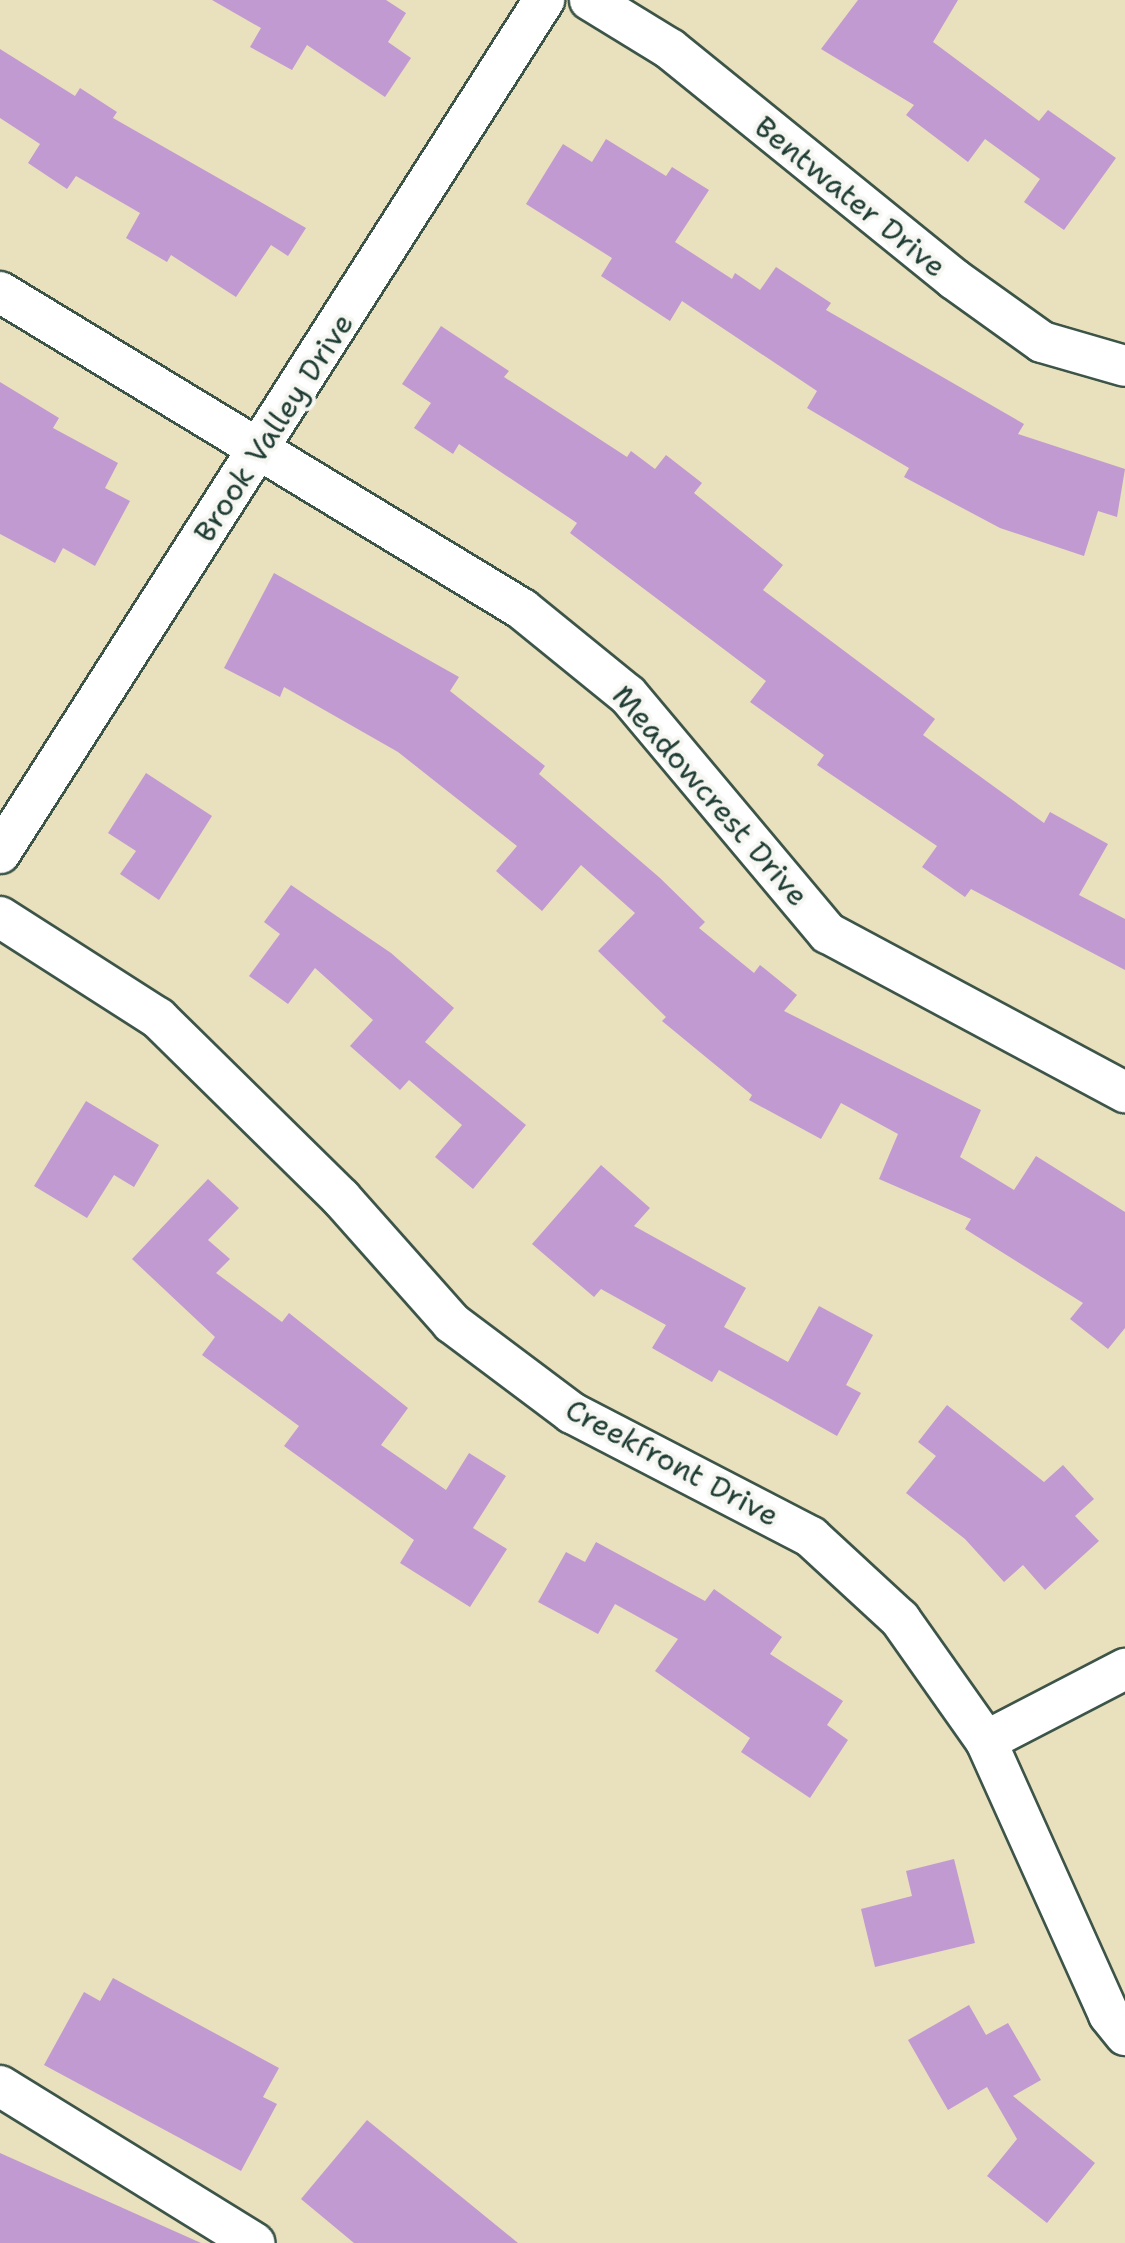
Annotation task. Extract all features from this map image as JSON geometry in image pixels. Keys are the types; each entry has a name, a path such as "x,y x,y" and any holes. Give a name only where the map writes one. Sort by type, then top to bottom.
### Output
{"street":[{"name":"Brook Valley Drive","path":"0,852 259,453 544,0"},
{"name":"Bentwater Drive","path":"590,0 670,49 954,280 1042,342 1125,366"},
{"name":"Meadowcrest Drive","path":"0,292 259,453 522,609 628,696 828,933 1125,1092"},
{"name":"Creekfront Drive","path":"0,917 158,1018 341,1198 452,1323 572,1413 811,1537 900,1619 986,1741 1109,2015 1125,2034"},
{"path":"986,1741 1125,1669"},
{"path":"0,2086 254,2243"}],"building":[{"path":"212,0 386,0 406,13 388,42 411,58 385,97 307,45 292,70 250,47 261,28"},
{"path":"858,0 958,0 933,42 1039,121 1048,110 1116,158 1064,230 1024,202 1040,179 985,139 968,162 906,115 914,105 821,49"},
{"path":"0,49 75,96 80,88 117,112 113,118 306,228 288,256 271,245 236,297 171,255 167,262 126,238 140,213 76,176 67,189 28,163 40,144 0,118"},
{"path":"606,139 666,176 672,167 709,190 675,242 732,279 735,273 760,290 776,267 831,303 826,310 1024,424 1018,434 1125,469 1117,517 1098,511 1084,556 1000,528 904,477 909,468 807,408 817,391 682,301 670,321 601,276 612,258 526,204 563,144 592,162"},
{"path":"441,326 509,371 504,377 627,457 631,451 655,469 666,455 702,483 694,493 783,565 763,590 935,719 923,735 1044,823 1050,812 1108,844 1079,895 1125,919 1125,970 971,889 965,897 922,867 937,846 817,765 824,755 750,702 766,681 570,533 577,523 459,444 453,454 414,428 431,403 402,384"},
{"path":"0,382 59,418 53,428 118,463 105,488 130,501 95,566 63,548 55,563 0,534"},
{"path":"274,573 459,677 450,691 545,766 539,774 660,878 705,922 699,928 754,973 760,965 797,995 784,1011 981,1110 960,1157 1014,1190 1036,1156 1125,1212 1125,1328 1108,1349 1070,1319 1083,1303 965,1229 971,1219 879,1179 898,1134 841,1103 821,1139 749,1100 752,1095 662,1021 666,1017 598,951 635,913 581,865 542,911 496,871 517,846 398,752 284,687 280,697 224,668"},
{"path":"146,773 212,816 159,900 120,874 136,851 108,833"},
{"path":"291,885 391,953 454,1008 425,1042 526,1125 473,1189 435,1157 462,1125 409,1080 400,1090 350,1046 373,1020 315,968 288,1004 249,976 280,934 264,922"},
{"path":"86,1101 159,1145 134,1187 114,1175 87,1218 34,1186"},
{"path":"601,1165 650,1208 634,1226 746,1288 724,1327 788,1362 819,1306 873,1335 846,1385 861,1393 837,1436 719,1370 712,1382 652,1348 666,1325 601,1289 594,1297 532,1244"},
{"path":"208,1179 239,1208 208,1240 230,1259 216,1273 282,1322 289,1313 408,1408 381,1445 446,1490 469,1453 506,1476 473,1528 507,1549 470,1607 400,1563 414,1540 284,1446 299,1426 202,1355 215,1337 132,1259"},
{"path":"947,1405 1044,1482 1063,1465 1094,1499 1075,1516 1099,1541 1045,1590 1023,1565 1004,1582 965,1539 906,1493 936,1456 918,1442"},
{"path":"596,1542 705,1601 714,1589 782,1637 770,1654 843,1701 827,1725 848,1740 810,1798 741,1752 750,1738 655,1671 678,1639 615,1604 598,1634 538,1602 566,1552 585,1562"},
{"path":"954,1859 975,1943 875,1967 861,1909 912,1896 906,1871"},
{"path":"113,1978 279,2068 263,2097 277,2104 241,2171 44,2065 84,1992 100,2001"},
{"path":"969,2005 986,2035 1008,2023 1041,2080 1013,2096 1095,2163 1047,2223 987,2176 1017,2139 987,2087 948,2110 908,2040"},
{"path":"367,2120 518,2243 354,2243 301,2199"},
{"path":"0,2153 201,2243 0,2243"}]}
